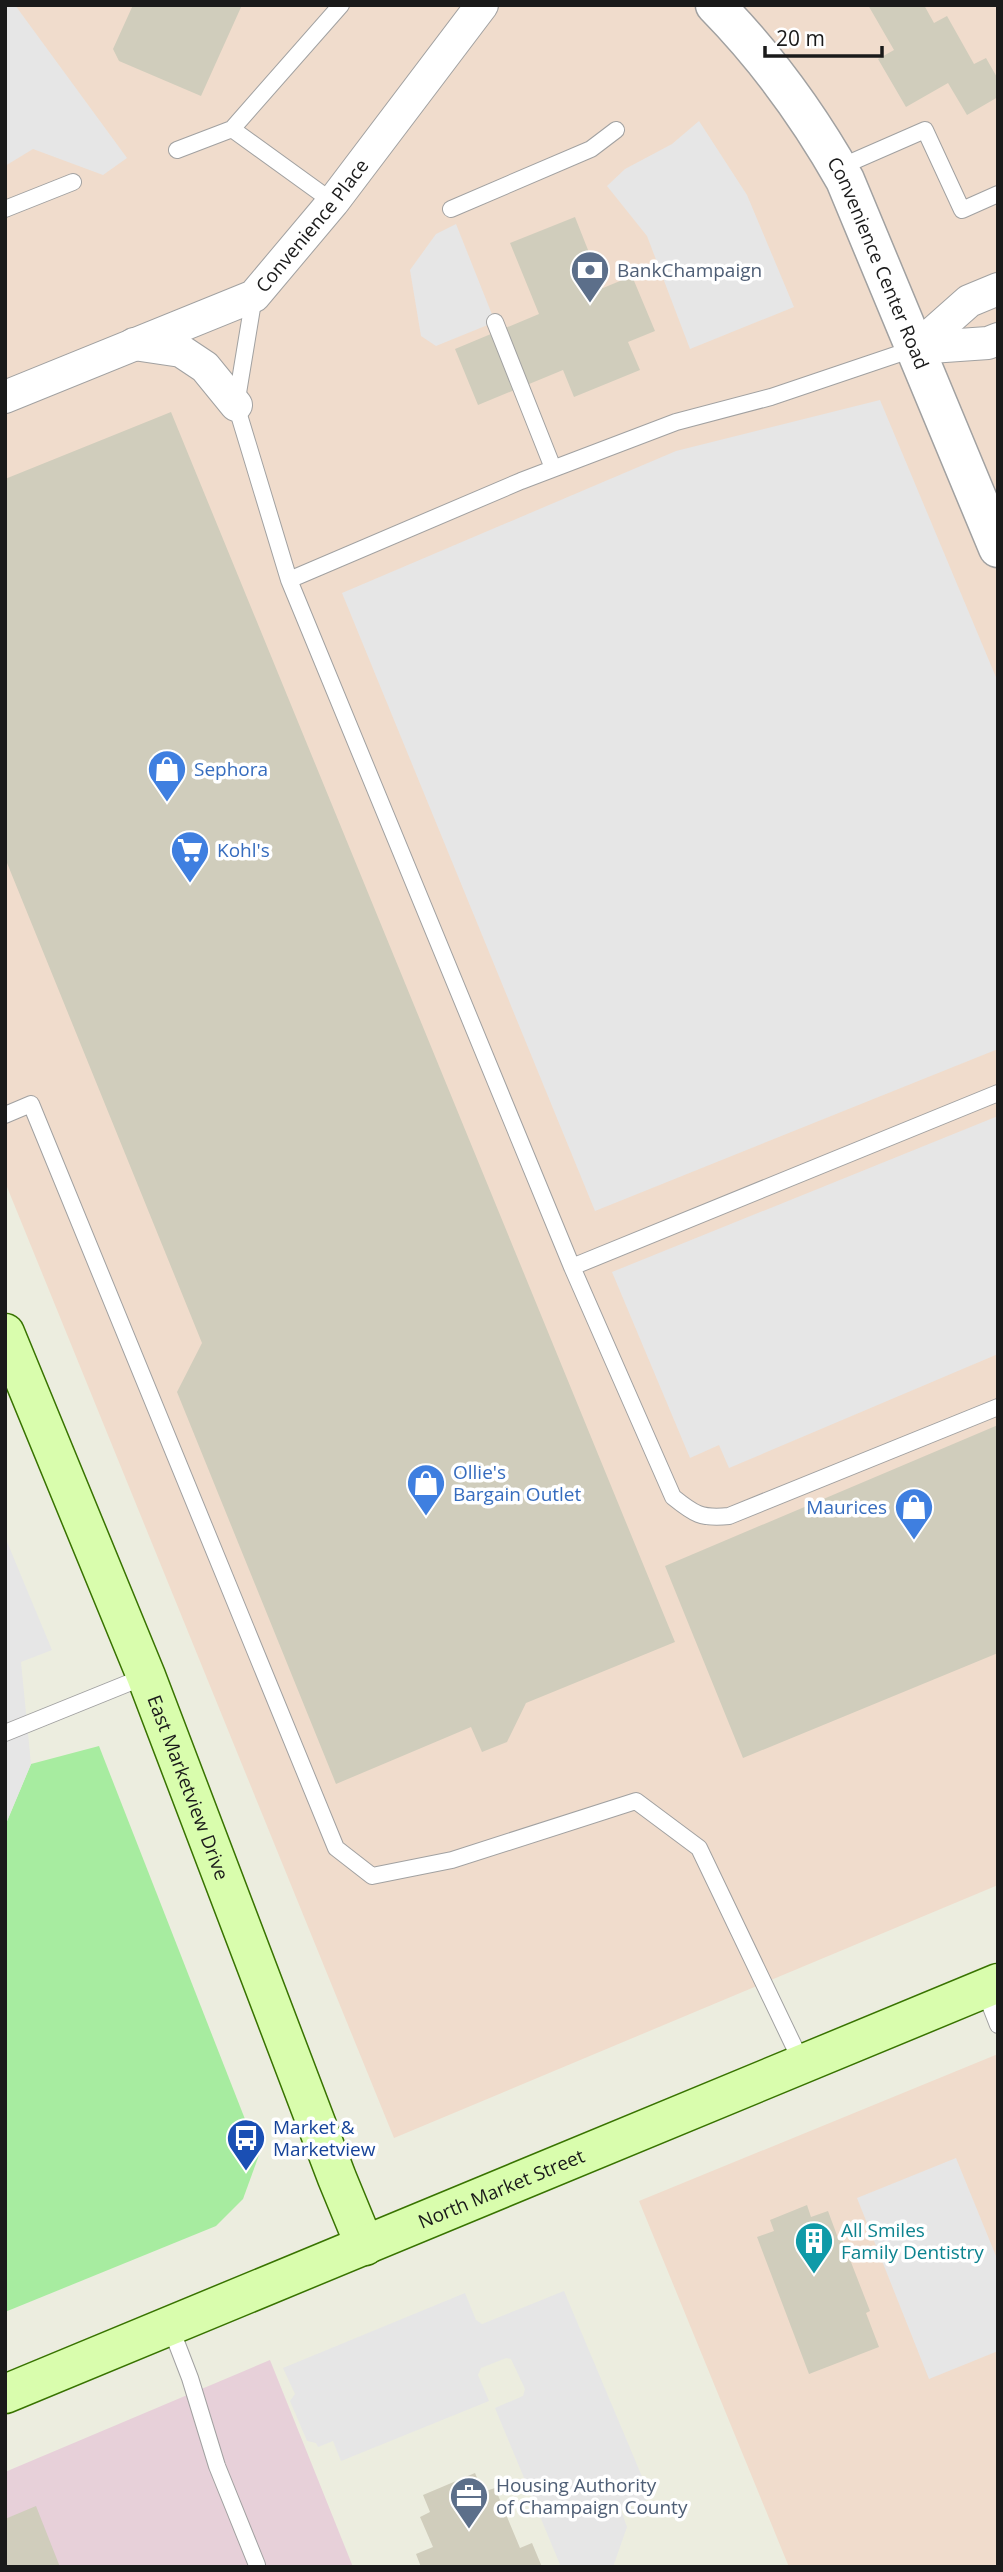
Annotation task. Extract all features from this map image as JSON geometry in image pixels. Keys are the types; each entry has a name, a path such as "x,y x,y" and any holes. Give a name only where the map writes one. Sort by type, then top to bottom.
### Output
{"main road":[{"name":"East Marketview Drive","path":"5,1333 146,1676 365,2246"},
{"name":"North Market Street","path":"5,2394 991,1986"}],"street":[{"name":"Convenience Place","path":"5,397 254,296 333,202 482,5"},
{"name":"Convenience Center Road","path":"715,5 760,53 813,125 838,168 998,548"},
{"path":"916,348 969,301 998,289"},
{"path":"916,348 998,339"},
{"path":"133,343 181,351 205,368 236,405"}],"lane":[{"path":"177,150 232,129 341,5"},
{"path":"232,129 333,202"},
{"path":"450,209 591,149 616,130"},
{"path":"838,168 925,130 962,210 998,194"},
{"path":"5,209 73,182"},
{"path":"254,296 236,405 289,580 572,1267 673,1497 694,1514 710,1518 729,1516 998,1407"},
{"path":"495,322 553,468"},
{"path":"289,580 553,468 676,422 771,397 916,348"},
{"path":"572,1267 998,1093"},
{"path":"5,1115 31,1104 335,1848 372,1875 452,1860 636,1801 699,1848 802,2063"},
{"path":"5,1733 146,1676"},
{"path":"991,1986 998,2025"},
{"path":"170,2326 190,2378 217,2466 257,2565"}],"shaded area":[{"path":"5,5 998,5 998,1885 394,2138 5,1182"},
{"path":"5,5 15,5 127,158 103,175 33,149 5,166"},
{"path":"699,121 747,195 794,307 690,349 647,236 607,186 625,169 672,144"},
{"path":"456,224 495,322 436,346 421,336 410,270 436,234"},
{"path":"880,400 998,682 998,1049 595,1211 342,593 676,451"},
{"path":"998,1116 998,1354 729,1468 719,1445 690,1458 612,1272"},
{"path":"5,1537 52,1650 21,1662 31,1764 5,1826"},
{"path":"998,2054 998,2567 789,2567 639,2201"},
{"path":"956,2158 998,2261 998,2351 929,2379 857,2198"},
{"path":"564,2291 651,2498 621,2510 627,2527 613,2567 561,2567 495,2408 523,2396 525,2389 511,2359 506,2358 481,2368 478,2375 489,2401 341,2461 333,2441 318,2447 316,2443 307,2441 290,2401 295,2394 283,2368 465,2293 476,2320 482,2324"},
{"path":"270,2360 353,2567 5,2567 5,2472"}],"green space":[{"path":"99,1746 259,2155 243,2199 216,2226 5,2312 5,1826 31,1764"}],"building":[{"path":"133,5 242,5 201,96 119,61 113,49"},
{"path":"868,5 924,5 934,23 947,16 974,64 986,58 998,79 998,97 967,115 948,83 906,107 878,59 894,50"},
{"name":"BankChampaign","path":"575,217 603,288 632,276 655,331 628,342 640,370 574,397 563,370 478,405 455,349 539,314 510,243"},
{"name":"Kohl's","path":"171,412 675,1642 526,1703 507,1742 482,1752 471,1727 336,1784 177,1392 202,1343 5,858 5,479"},
{"path":"998,1425 998,1653 743,1758 665,1566"},
{"name":"All Smiles Family Dentistry","path":"807,2205 811,2217 828,2211 870,2311 866,2313 879,2347 809,2374 757,2237 774,2231 770,2220"},
{"name":"Housing Authority of Champaign County","path":"475,2473 483,2492 495,2488 520,2548 532,2543 542,2567 421,2567 416,2554 433,2547 420,2517 430,2512 423,2495"},
{"path":"36,2506 60,2567 5,2567 5,2519"}],"place":[{"name":"BankChampaign","path":"590,304"},
{"name":"Sephora","path":"167,803"},
{"name":"Kohl's","path":"190,884"},
{"name":"Ollie's Bargain Outlet","path":"426,1517"},
{"name":"Maurices","path":"914,1541"},
{"name":"Market & Marketview","path":"246,2172"},
{"name":"All Smiles Family Dentistry","path":"814,2275"},
{"name":"Housing Authority of Champaign County","path":"469,2530"}]}
